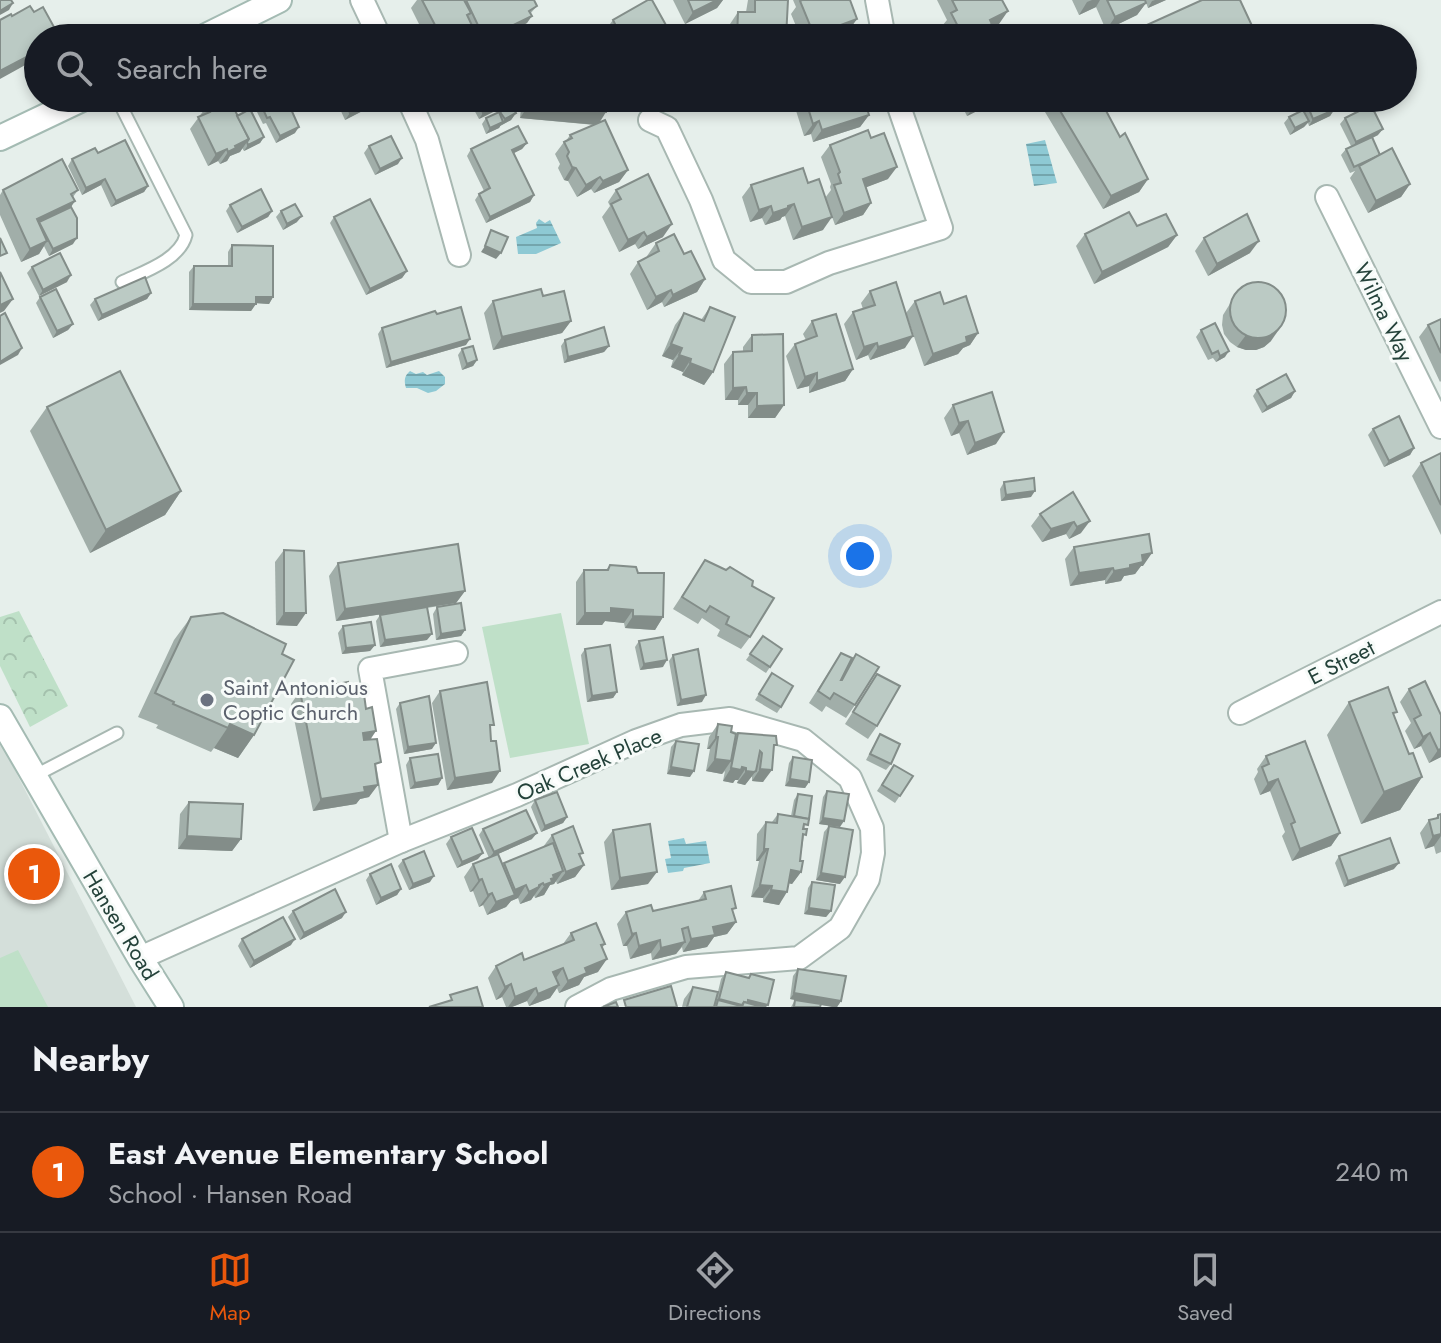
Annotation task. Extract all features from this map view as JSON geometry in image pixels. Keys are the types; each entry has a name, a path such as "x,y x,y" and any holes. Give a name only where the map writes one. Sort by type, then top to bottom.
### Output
{"street":[{"path":"230,24 279,0"},
{"path":"362,0 373,24"},
{"path":"877,0 881,24"},
{"path":"0,138 55,112"},
{"path":"414,112 427,140 459,255"},
{"path":"650,120 667,128 701,200 724,260 751,282 786,282 829,263 941,228 901,112"},
{"name":"Wilma Way","path":"1327,197 1441,427"},
{"name":"E Street","path":"1240,713 1441,612"},
{"path":"401,841 370,669 456,653"},
{"name":"Hansen Road","path":"0,717 171,1007"},
{"name":"Oak Creek Place","path":"140,958 401,841 517,795 636,741 681,725 730,719 803,740 850,778 872,828 873,853 868,879 840,928 799,958 686,967 611,989 577,1007"}],"lane":[{"path":"122,282 161,263 180,248 186,235 124,112"},
{"path":"34,776 117,733"}],"shaded area":[{"path":"0,741 136,1007 0,1007"}],"green space":[{"path":"19,611 68,706 30,727 0,666 0,617"},
{"path":"561,613 589,744 510,758 482,627"},
{"path":"18,950 48,1007 0,1007 0,958"}],"water":[{"path":"1045,140 1057,183 1034,186 1026,144"},
{"path":"539,219 545,223 550,220 561,243 536,254 518,254 516,237 537,228"},
{"path":"410,371 427,375 439,371 445,377 445,384 428,393 417,388 406,388 405,379"},
{"path":"684,838 686,844 706,841 710,863 668,873 665,859 671,858 668,841"}],"building":[{"path":"0,0 11,0 13,3 0,11"},
{"path":"422,0 464,0 471,13 467,15 471,24 434,24"},
{"path":"466,0 534,0 537,6 529,11 532,16 516,24 477,24"},
{"path":"652,0 665,24 615,24 613,20"},
{"path":"688,0 717,0 693,12"},
{"path":"755,0 788,0 787,24 738,24 738,12 755,12"},
{"path":"850,0 857,19 844,24 809,24 800,1"},
{"path":"952,0 1002,0 1008,11 990,20 992,24 957,24 951,13 957,10"},
{"path":"1107,0 1145,0 1146,3 1115,17"},
{"path":"1202,0 1240,0 1251,24 1149,24"},
{"path":"30,6 34,12 43,7 52,24 24,24 24,58 0,71 0,20"},
{"path":"210,112 236,112 249,139 228,152 227,149 216,154 198,117"},
{"path":"252,112 264,137 248,145 249,139 237,116"},
{"path":"264,112 292,112 299,127 280,136 270,117 267,118"},
{"path":"499,112 503,122 490,128 486,118"},
{"path":"500,112 515,112 516,113 505,119"},
{"path":"809,112 868,112 869,115 822,130 819,121 813,124"},
{"path":"1061,112 1107,112 1120,137 1125,133 1148,179 1111,196"},
{"path":"1304,112 1309,121 1295,128 1289,117"},
{"path":"1310,112 1329,112 1313,119"},
{"path":"1357,112 1374,112 1383,129 1356,142 1345,118"},
{"path":"605,120 628,170 603,181 600,177 586,185 576,168 572,167 564,142 572,138 570,135"},
{"path":"518,126 527,143 512,150 534,195 490,217 479,194 490,188 471,149"},
{"path":"868,130 871,138 884,133 897,167 863,179 871,203 844,213 834,185 841,183 840,172 830,145"},
{"path":"391,136 402,158 380,169 369,146"},
{"path":"1372,137 1380,155 1354,167 1346,149"},
{"path":"125,140 148,186 116,201 105,179 86,188 72,159 95,148 98,153"},
{"path":"1392,148 1410,184 1376,201 1359,166"},
{"path":"62,159 78,190 71,194 75,201 37,219 47,241 30,249 3,190"},
{"path":"803,168 808,183 819,179 832,217 802,227 794,204 773,213 771,206 759,210 751,185"},
{"path":"648,174 672,224 647,237 644,232 628,240 611,204 621,199 616,190"},
{"path":"261,189 272,211 242,227 230,205"},
{"path":"370,199 407,271 370,289 334,217"},
{"path":"295,204 302,216 287,224 281,211"},
{"path":"71,207 77,218 77,238 53,249 39,222"},
{"path":"1129,212 1137,226 1166,214 1177,235 1102,272 1085,234"},
{"path":"1247,214 1259,241 1217,264 1204,238"},
{"path":"491,230 508,237 501,253 485,246"},
{"path":"674,234 684,254 691,251 705,279 673,295 671,290 656,297 638,262 659,251 656,243"},
{"path":"0,238 7,253 0,256"},
{"path":"232,245 273,246 273,297 256,297 256,304 193,304 194,266 232,266"},
{"path":"60,253 71,275 43,290 32,267"},
{"path":"0,272 13,299 0,305"},
{"path":"145,277 151,293 102,315 95,299"},
{"path":"896,282 913,336 878,347 877,343 864,347 853,312 875,305 870,291"},
{"path":"1258,282 1277,291 1286,310 1277,329 1258,338 1239,329 1230,310 1239,291"},
{"path":"56,289 73,324 57,331 40,297"},
{"path":"541,289 543,296 564,291 571,321 502,337 493,301"},
{"path":"940,292 944,304 966,296 978,333 966,337 967,342 933,354 915,301"},
{"path":"461,307 470,339 391,362 382,328 435,311 437,314"},
{"path":"710,307 735,317 713,372 690,363 691,359 679,355 682,348 671,344 684,313 704,321"},
{"path":"5,313 22,348 0,362 0,316"},
{"path":"836,314 853,369 817,381 817,373 805,377 795,344 817,336 812,321"},
{"path":"1441,319 1441,353 1428,325"},
{"path":"1215,323 1229,351 1220,356 1218,351 1212,354 1201,330"},
{"path":"604,327 609,346 568,357 565,340"},
{"path":"783,334 784,405 757,406 757,393 747,393 746,387 733,388 733,352 752,351 752,335"},
{"path":"473,346 477,360 467,364 462,349"},
{"path":"120,371 181,491 106,530 47,407"},
{"path":"1286,374 1295,391 1267,407 1257,390"},
{"path":"992,392 1004,432 975,443 968,421 959,423 953,405"},
{"path":"1399,416 1414,448 1389,461 1373,429"},
{"path":"1441,453 1441,505 1421,463"},
{"path":"1034,478 1035,491 1006,495 1004,482"},
{"path":"1073,492 1090,521 1077,527 1074,522 1051,529 1040,514"},
{"path":"1149,534 1152,553 1142,555 1143,562 1114,571 1113,568 1079,573 1074,547"},
{"path":"458,544 465,591 345,609 338,563"},
{"path":"284,550 304,551 306,613 284,613"},
{"path":"705,560 726,570 730,567 753,581 752,586 774,598 750,637 726,624 729,617 710,606 706,612 682,597"},
{"path":"610,565 636,567 638,573 664,573 663,617 633,616 633,610 611,608 611,613 585,613 584,570 608,570"},
{"path":"461,603 465,630 441,634 437,607"},
{"path":"427,607 432,634 385,640 380,615"},
{"name":"Saint Antonious Coptic Church","path":"223,613 286,644 282,654 294,660 254,735 230,724 228,728 155,693 191,617"},
{"path":"371,622 375,645 346,648 343,626"},
{"path":"763,636 782,649 770,667 750,654"},
{"path":"663,637 667,660 644,664 639,641"},
{"path":"610,645 617,692 592,696 585,649"},
{"path":"698,649 706,695 681,700 673,655"},
{"path":"841,653 852,658 841,680 856,654 879,667 855,705 834,693 830,699 818,691"},
{"path":"772,673 793,686 781,707 759,694"},
{"path":"877,674 900,686 877,726 853,712"},
{"path":"1425,681 1441,715 1441,749 1438,750 1430,733 1423,737 1414,719 1421,715 1409,689"},
{"path":"348,682 348,690 363,687 366,709 372,707 376,731 363,733 364,740 377,739 381,762 375,764 378,785 364,787 365,792 321,799 300,691"},
{"path":"487,682 494,725 490,725 491,741 496,741 500,771 455,778 440,691"},
{"path":"1388,687 1397,712 1393,713 1422,777 1384,792 1349,702"},
{"path":"429,696 436,743 408,747 400,703"},
{"path":"718,724 732,726 731,732 736,734 731,761 715,759"},
{"path":"738,733 776,736 772,770 760,769 760,751 756,771 731,768"},
{"path":"880,734 900,744 891,764 870,754"},
{"path":"676,741 699,744 694,771 671,767"},
{"path":"1305,741 1340,833 1300,849 1291,824 1295,822 1278,779 1268,783 1262,767 1269,764 1266,756"},
{"path":"438,754 442,778 415,783 410,758"},
{"path":"793,757 812,760 809,782 790,779"},
{"path":"894,765 913,776 900,796 882,785"},
{"path":"827,791 849,794 844,821 823,818"},
{"path":"557,792 567,817 545,826 535,800"},
{"path":"798,794 812,796 809,819 794,816"},
{"path":"189,802 243,804 241,839 187,836"},
{"path":"526,810 537,833 494,852 483,829"},
{"path":"778,814 809,819 803,829 807,829 806,835 803,834 801,872 791,870 787,892 760,885 768,849 764,849 766,822 777,823"},
{"path":"1441,814 1441,834 1433,836 1429,820"},
{"path":"650,824 657,872 620,878 613,830"},
{"path":"573,826 584,865 566,872 552,835"},
{"path":"829,826 853,830 845,877 821,873"},
{"path":"472,828 483,853 462,862 451,837"},
{"path":"1390,838 1399,863 1348,881 1339,856"},
{"path":"553,843 563,871 553,875 552,882 543,883 529,892 526,885 515,890 504,863"},
{"path":"424,851 434,876 413,884 403,860"},
{"path":"498,854 515,895 496,902 492,893 488,895 473,864"},
{"path":"391,864 401,889 381,898 370,874"},
{"path":"812,882 835,885 831,911 809,908"},
{"path":"731,886 736,922 713,927 715,935 691,939 688,927 682,929 685,942 661,948 660,940 639,946 636,933 632,934 626,912 651,905 653,911 706,899 704,892"},
{"path":"335,889 346,912 304,933 293,911"},
{"path":"283,917 295,939 254,961 242,939"},
{"path":"596,923 605,944 601,945 607,959 585,968 587,973 568,981 563,968 553,972 559,985 538,994 536,988 515,997 511,984 505,987 496,966 522,953 524,960 574,940 571,933"},
{"path":"798,969 846,976 841,1001 794,993"},
{"path":"726,972 774,980 768,1005 748,1000 742,1005 719,999"},
{"path":"671,986 677,1007 626,1007 624,1000"},
{"path":"477,987 483,1007 429,1007 452,1000 450,995"},
{"path":"693,987 718,992 714,1007 687,1007"},
{"path":"718,1000 741,1006 716,1007"},
{"path":"795,1000 821,1004 820,1007 794,1007"},
{"path":"744,1002 762,1007 742,1007"}],"place":[{"name":"Saint Antonious Coptic Church","path":"207,700"},
{"name":"East Avenue Elementary School","path":"34,874"}]}
